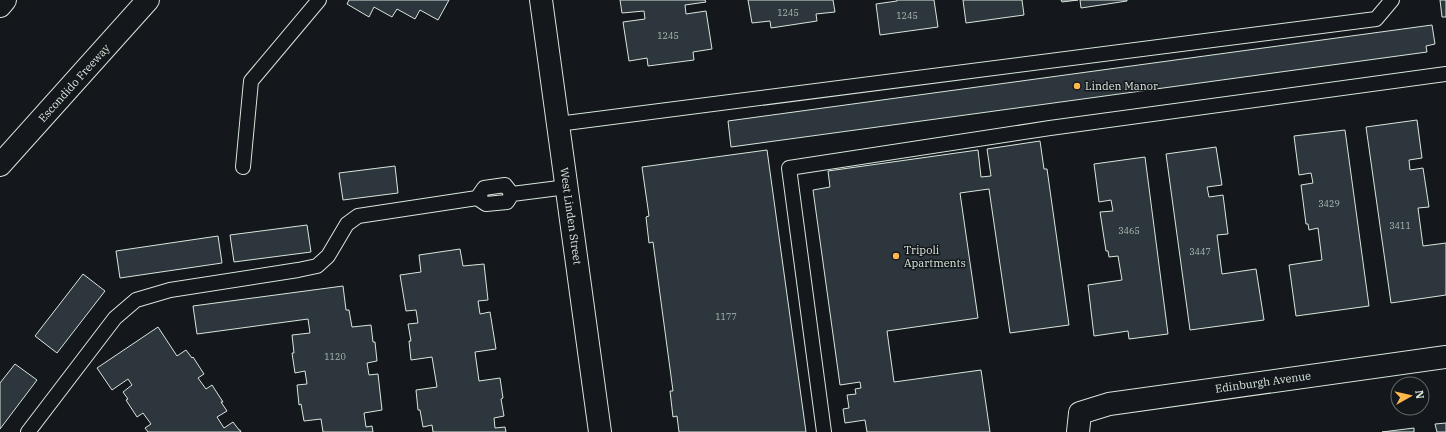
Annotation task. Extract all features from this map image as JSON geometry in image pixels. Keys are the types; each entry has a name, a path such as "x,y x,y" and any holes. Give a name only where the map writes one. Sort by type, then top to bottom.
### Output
{"main road":[{"path":"0,6 5,0"},
{"name":"Escondido Freeway","path":"0,165 148,0"},
{"name":"West Linden Street","path":"541,0 600,432"},
{"name":"Edinburgh Avenue","path":"1079,423 1109,404 1446,356"}],"lane":[{"path":"243,167 251,81 319,0"},
{"path":"558,124 1376,19 1392,0"},
{"path":"824,432 789,168 1050,128 1446,74"},
{"path":"28,432 115,318 136,300 170,290 317,266 328,256 347,224 358,216 477,198 486,204 507,202 512,194 567,187"}],"building":[{"path":"349,0 449,0 438,20 420,10 415,19 397,9 392,17 374,7 369,17 347,4"},
{"path":"620,0 705,0 706,2 685,5 686,14 706,11 712,49 693,52 694,60 648,66 647,58 629,61 623,22 645,19 644,11 622,13"},
{"path":"748,0 833,0 835,12 816,14 817,21 771,28 770,21 752,23"},
{"path":"897,0 934,0 938,27 880,35 876,4"},
{"path":"963,0 1022,0 1024,15 966,23"},
{"path":"1061,0 1078,0 1062,2"},
{"path":"1080,0 1127,0 1127,1 1081,8"},
{"path":"1440,0 1446,0 1446,17 1442,17"},
{"name":"Linden Manor","path":"1432,25 1435,44 1426,46 1427,52 731,147 728,121"},
{"path":"1417,120 1422,158 1409,160 1410,170 1423,168 1429,207 1418,208 1423,246 1446,243 1446,295 1391,303 1366,127"},
{"path":"1345,130 1369,306 1296,316 1289,265 1322,260 1318,228 1309,230 1308,224 1306,224 1301,185 1313,183 1311,173 1299,175 1294,136"},
{"name":"Tripoli Apartments","path":"1040,141 1044,169 1047,169 1069,325 1010,333 989,189 960,193 978,318 887,331 894,382 981,370 990,432 867,432 865,420 845,423 843,409 849,408 847,395 856,394 855,389 861,388 860,382 840,385 813,190 830,187 828,171 978,150 981,177 991,176 987,149"},
{"path":"1216,147 1222,185 1207,187 1209,197 1223,195 1228,234 1217,235 1222,274 1256,269 1264,320 1190,330 1166,154"},
{"path":"767,150 806,432 679,432 677,416 673,417 670,391 673,391 653,242 649,243 646,217 649,216 642,167"},
{"path":"1145,157 1168,334 1129,339 1128,331 1094,336 1088,285 1122,280 1118,256 1109,257 1108,251 1106,251 1100,212 1113,211 1111,200 1099,202 1094,164"},
{"path":"395,166 398,193 343,200 339,173"},
{"path":"307,225 311,252 234,262 230,235"},
{"path":"218,236 222,263 120,278 116,251"},
{"path":"460,249 463,266 484,264 488,300 478,301 480,314 490,312 496,349 475,352 479,381 500,378 503,398 501,399 504,416 494,418 495,428 505,427 506,432 433,432 432,425 423,427 420,410 418,410 416,390 437,387 432,357 411,360 409,341 411,341 408,324 418,323 416,310 406,311 400,275 421,272 419,255"},
{"path":"83,274 105,291 57,353 35,336"},
{"path":"343,286 346,310 349,310 352,327 371,325 373,342 375,342 377,361 367,363 369,375 378,374 382,410 364,413 366,427 372,426 373,432 323,432 321,419 304,421 301,404 299,405 297,385 307,384 305,371 295,373 292,353 294,353 292,335 310,333 308,319 197,334 193,306"},
{"path":"158,327 177,356 186,350 192,358 193,357 204,374 198,378 206,389 212,385 227,411 217,417 224,428 233,422 241,432 148,432 145,428 151,424 143,413 137,417 126,400 128,399 123,392 132,385 128,379 112,390 97,368"},
{"path":"15,364 37,380 0,429 0,383"},
{"path":"1446,423 1446,432 1437,432 1435,424"},
{"path":"1414,428 1414,432 1382,432"}],"place":[{"name":"Linden Manor","path":"1077,86"},
{"name":"Tripoli Apartments","path":"896,256"}]}
